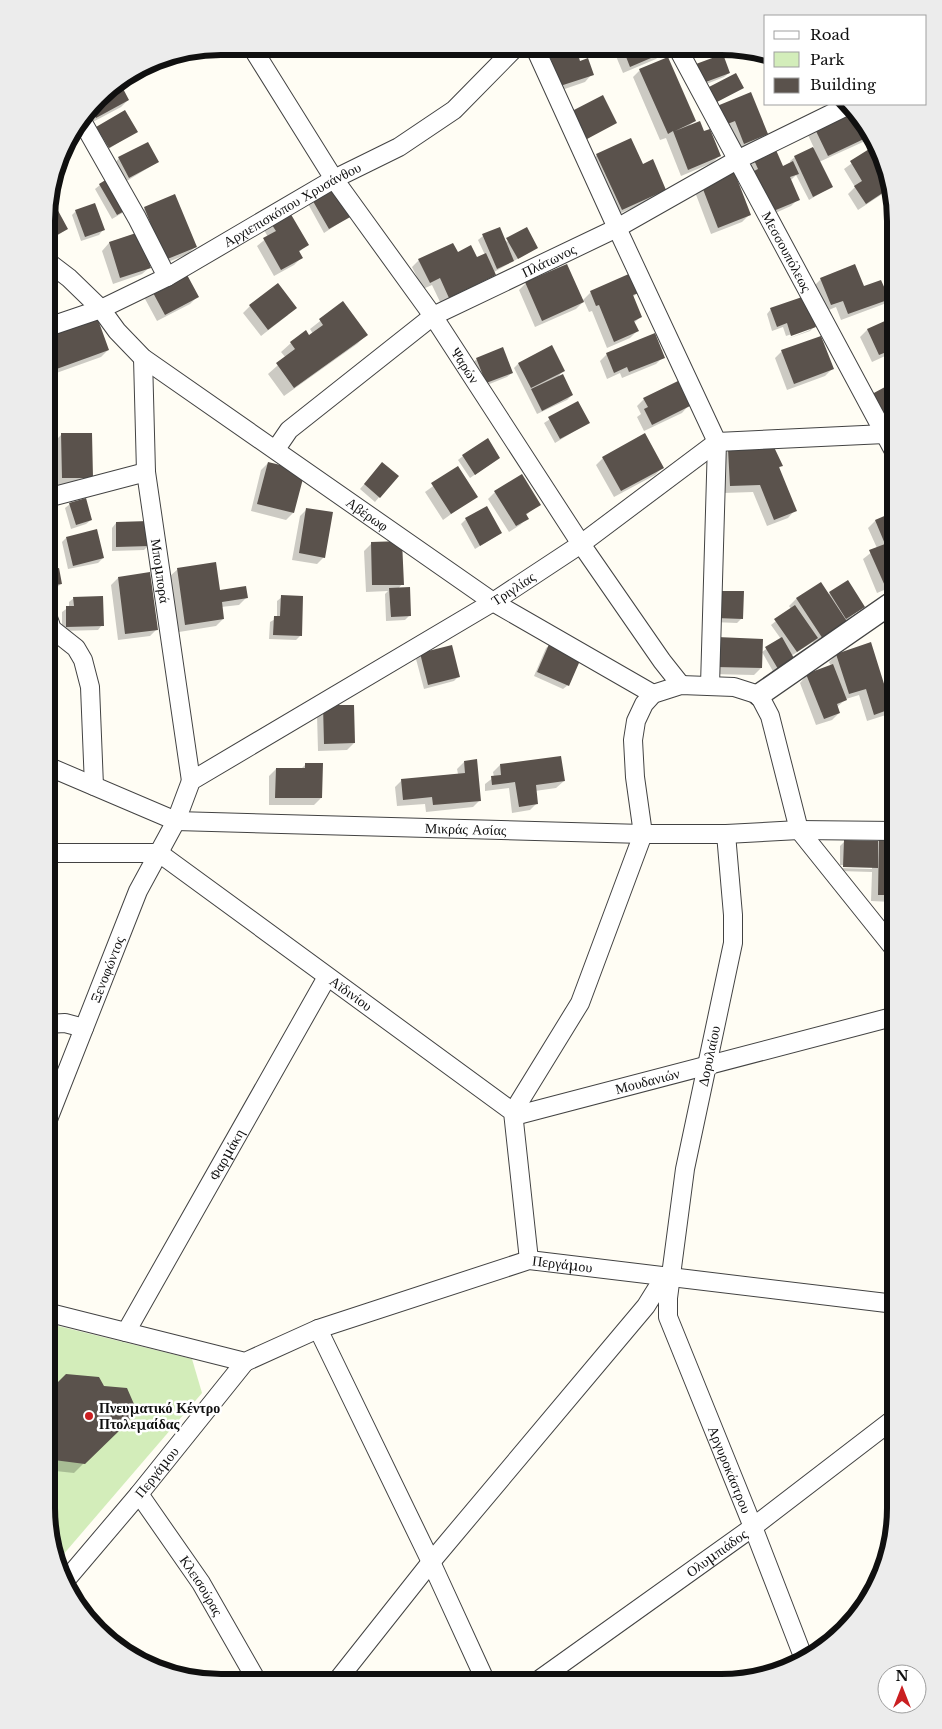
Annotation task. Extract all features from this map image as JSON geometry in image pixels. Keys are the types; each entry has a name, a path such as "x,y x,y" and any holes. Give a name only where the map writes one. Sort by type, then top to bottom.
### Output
{"street":[{"name":"Ψαρών","path":"257,55 334,180 433,316 581,544 681,685"},
{"name":"Αρχιεπισκόπου Χρυσάνθου","path":"55,325 101,309 166,277 334,180 398,147 454,110 508,55"},
{"path":"538,55 717,442 710,685"},
{"name":"Μεσσουπόλεως","path":"681,55 737,160 887,425"},
{"name":"Πλάτωνος","path":"276,449 289,430 433,316 617,228 737,160 842,108"},
{"path":"85,126 137,218 166,277"},
{"name":"Αβέρωφ","path":"55,267 101,309 117,331 143,358 493,602 653,694"},
{"name":"Μπομπορά","path":"143,358 146,472 191,781"},
{"path":"717,442 887,430"},
{"name":"Τριγλίας","path":"191,781 493,602 581,544 717,442"},
{"path":"55,496 146,472"},
{"path":"759,695 887,606"},
{"path":"55,631 76,648 83,660 90,687 94,786"},
{"path":"529,1260 514,1114 580,1004 643,834 635,778 633,740 636,721 644,704 653,694 681,685 710,685 734,687 759,695 770,716 799,830 887,940"},
{"name":"Μικράς Ασίας","path":"55,769 176,822 643,834 726,834 799,830 887,832"},
{"path":"176,822 191,781"},
{"name":"Ξενοφώντος","path":"55,1102 138,891 176,822"},
{"name":"Δορυλαίου","path":"667,1277 684,1169 733,943 733,916 726,834"},
{"path":"55,853 158,853"},
{"name":"Αϊδινίου","path":"158,853 514,1114"},
{"name":"Φαρμάκη","path":"126,1332 327,977"},
{"name":"Μουδανιών","path":"514,1114 887,1018"},
{"path":"55,1024 65,1023 84,1028"},
{"name":"Περγάμου","path":"70,1576 139,1494 245,1362 318,1329 529,1260 887,1303"},
{"path":"342,1674 431,1562 646,1306 667,1277"},
{"name":"Αργυροκάστρου","path":"667,1277 668,1317 802,1653"},
{"path":"55,1314 245,1362"},
{"path":"318,1329 431,1562 482,1674"},
{"name":"Ολυμπιάδος","path":"547,1674 753,1527 887,1424"},
{"name":"Κλεισούρας","path":"139,1494 201,1583 253,1674"}],"green space":[{"path":"55,1325 192,1359 202,1393 62,1556 55,1518"}],"building":[{"path":"549,55 578,55 580,61 588,58 594,75 560,86"},
{"path":"625,55 658,55 630,67"},
{"path":"723,55 730,73 703,83 696,64"},
{"path":"668,57 696,121 675,131 700,121 704,131 710,129 721,156 688,170 673,131 668,134 639,69"},
{"path":"736,73 744,88 715,103 707,88"},
{"path":"122,87 129,100 96,118 94,115 96,112"},
{"path":"751,92 768,134 744,144 735,121 725,125 717,106"},
{"path":"603,95 617,123 587,139 572,111"},
{"path":"125,110 138,132 109,148 96,127"},
{"path":"846,113 865,139 828,156 814,127"},
{"path":"631,138 643,164 653,159 666,190 622,210 596,154"},
{"path":"148,142 159,162 129,178 118,157"},
{"path":"813,147 833,187 813,197 794,156"},
{"path":"870,148 884,192 866,204 854,186 862,181 850,161"},
{"path":"776,150 783,166 793,161 799,174 790,177 800,200 771,212 754,171 758,169 754,160"},
{"path":"734,171 751,215 718,228 701,184"},
{"path":"112,176 130,208 117,215 99,184"},
{"path":"333,183 352,216 329,229 310,196"},
{"path":"175,194 197,247 165,260 144,207"},
{"path":"95,203 105,230 85,237 75,210"},
{"path":"56,206 68,229 55,236"},
{"path":"289,211 309,245 299,251 303,258 281,270 263,238 276,231 270,222"},
{"path":"500,227 514,261 497,269 482,234"},
{"path":"527,227 538,248 518,259 506,238"},
{"path":"139,232 151,268 120,278 109,242"},
{"path":"453,243 458,252 471,245 477,257 486,253 496,275 449,298 440,278 430,283 418,259"},
{"path":"567,264 584,302 542,321 525,282"},
{"path":"855,264 864,286 881,280 885,289 887,288 887,300 848,314 843,301 831,305 820,278"},
{"path":"185,271 199,297 165,315 151,289"},
{"path":"631,273 639,293 633,295 642,317 634,321 639,331 614,342 599,305 596,306 590,291"},
{"path":"278,283 297,308 268,330 249,305"},
{"path":"805,296 816,327 791,336 787,323 777,327 770,308"},
{"path":"343,301 368,335 294,388 276,363 295,349 290,342 306,330 309,335 323,325 319,319"},
{"path":"96,314 109,350 55,370 55,329"},
{"path":"887,320 887,352 879,355 867,329"},
{"path":"655,333 665,358 629,372 627,367 614,373 606,353"},
{"path":"821,336 834,369 794,384 781,350"},
{"path":"552,345 565,371 531,388 518,363"},
{"path":"503,347 513,373 486,383 476,358"},
{"path":"563,374 573,395 542,411 531,389"},
{"path":"678,381 690,406 652,425 644,409 648,407 643,398"},
{"path":"887,386 887,419 885,420 872,394"},
{"path":"578,401 590,423 560,439 548,417"},
{"path":"61,433 92,433 93,478 62,478"},
{"path":"645,433 664,468 621,491 602,457"},
{"path":"488,438 500,458 475,475 462,455"},
{"path":"774,447 783,466 779,467 797,511 774,520 760,485 730,486 728,449"},
{"path":"268,462 305,471 294,513 257,504"},
{"path":"382,462 399,476 380,498 364,484"},
{"path":"458,466 478,497 451,514 431,483"},
{"path":"522,474 541,505 526,514 529,519 516,526 494,491"},
{"path":"86,498 92,520 76,525 69,503"},
{"path":"487,506 502,533 480,546 465,518"},
{"path":"306,508 333,512 325,558 299,553"},
{"path":"887,515 887,585 885,586 869,550 885,544 875,520"},
{"path":"149,521 150,546 116,547 116,522"},
{"path":"97,529 104,558 73,566 66,537"},
{"path":"402,541 404,585 372,585 371,542"},
{"path":"216,562 220,590 246,586 248,598 222,602 224,619 185,625 177,568"},
{"path":"59,568 62,584 55,585 55,569"},
{"path":"150,572 158,630 125,634 118,577"},
{"path":"848,580 865,607 846,619 829,592"},
{"path":"821,582 848,623 823,639 796,598"},
{"path":"410,587 411,616 391,617 389,588"},
{"path":"717,591 744,591 743,619 716,618"},
{"path":"281,595 303,596 302,636 273,635 274,616 280,616"},
{"path":"103,596 104,626 66,627 66,606 74,606 73,597"},
{"path":"795,605 818,638 797,652 774,619"},
{"path":"717,637 763,639 762,668 716,667"},
{"path":"782,637 795,660 778,669 765,647"},
{"path":"550,642 582,656 569,686 537,672"},
{"path":"871,642 885,687 887,686 887,710 874,715 866,689 849,694 836,654"},
{"path":"452,645 460,677 428,685 420,653"},
{"path":"833,664 847,700 837,704 840,713 824,719 806,674"},
{"path":"323,705 354,705 355,743 324,744"},
{"path":"561,756 565,781 536,785 538,804 519,807 515,782 492,785 491,776 501,775 500,764"},
{"path":"477,759 481,801 433,805 432,797 403,800 401,779 465,773 464,761"},
{"path":"305,763 323,763 322,798 275,798 276,768 305,768"},
{"path":"879,837 887,837 887,895 878,895"},
{"path":"844,840 878,841 878,868 843,867"},
{"name":"Πνευματικό Κέντρο Πτολεμαίδας","path":"66,1374 99,1377 104,1386 127,1388 137,1411 128,1421 123,1421 119,1426 120,1430 85,1464 55,1460 55,1385"}],"place":[{"name":"Πνευματικό Κέντρο Πτολεμαίδας","path":"89,1416"}]}
